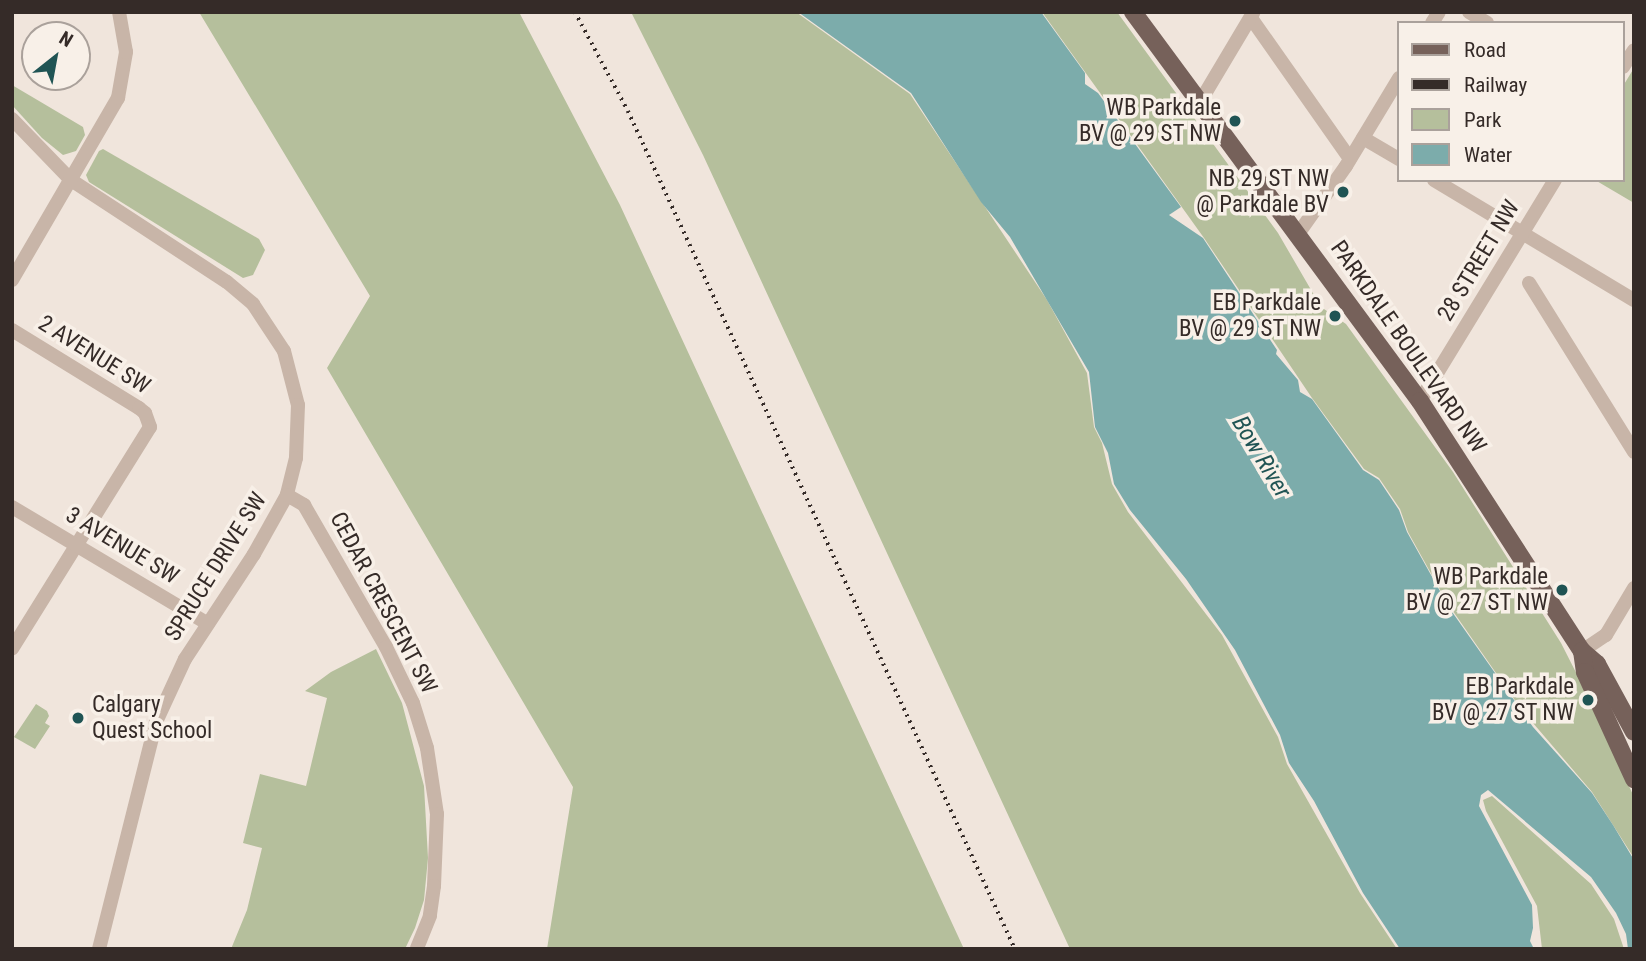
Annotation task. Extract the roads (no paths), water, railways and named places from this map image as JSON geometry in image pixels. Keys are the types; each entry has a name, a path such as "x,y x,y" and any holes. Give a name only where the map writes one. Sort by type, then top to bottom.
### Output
{"main road":[{"name":"PARKDALE BOULEVARD NW","path":"1133,12 1420,401 1582,651 1597,664 1634,732"},
{"name":"PARKDALE BOULEVARD NW","path":"1582,651 1585,672 1634,779"}],"street":[{"path":"12,279 106,124 122,87 126,52 120,12"},
{"path":"1200,102 1252,15 1350,159"},
{"path":"1298,234 1350,159 1398,80"},
{"name":"SPRUCE DRIVE SW","path":"12,119 71,180 247,297 268,322 291,370 298,405 296,458 287,495 254,554 180,668 156,722 99,949"},
{"path":"1363,138 1398,158"},
{"path":"1437,182 1634,300"},
{"name":"28 STREET NW","path":"1420,401 1554,182"},
{"path":"1529,283 1634,452"},
{"name":"2 AVENUE SW","path":"12,330 139,408 148,420 148,433 78,545"},
{"name":"CEDAR CRESCENT SW","path":"287,495 304,505 386,647 413,703 427,748 437,814 434,886 430,916 417,949"},
{"name":"3 AVENUE SW","path":"12,507 208,624"},
{"path":"12,649 78,545"},
{"path":"1582,651 1606,635 1634,588"}],"water":[{"name":"Bow River","path":"798,12 1041,12 1085,73 1085,84 1098,93 1181,207 1169,215 1203,238 1277,350 1276,354 1298,380 1300,392 1312,399 1363,470 1379,480 1399,510 1407,532 1450,609 1533,727 1592,793 1613,825 1634,860 1634,949 1628,949 1626,934 1616,913 1591,877 1488,790 1481,795 1479,806 1532,905 1533,928 1530,941 1534,949 1400,949 1363,893 1314,801 1289,763 1280,735 1235,650 1186,579 1130,510 1114,484 1108,453 1095,427 1089,372 1010,237 981,202 911,93"}],"railway":[{"path":"575,12 628,111 1015,949"}],"place":[{"name":"WB Parkdale BV @ 29 ST NW","path":"1235,121"},
{"name":"NB 29 ST NW @ Parkdale BV","path":"1343,192"},
{"name":"EB Parkdale BV @ 29 ST NW","path":"1335,316"},
{"name":"WB Parkdale BV @ 27 ST NW","path":"1562,590"},
{"name":"EB Parkdale BV @ 27 ST NW","path":"1588,700"},
{"name":"Calgary Quest School","path":"78,718"}]}
